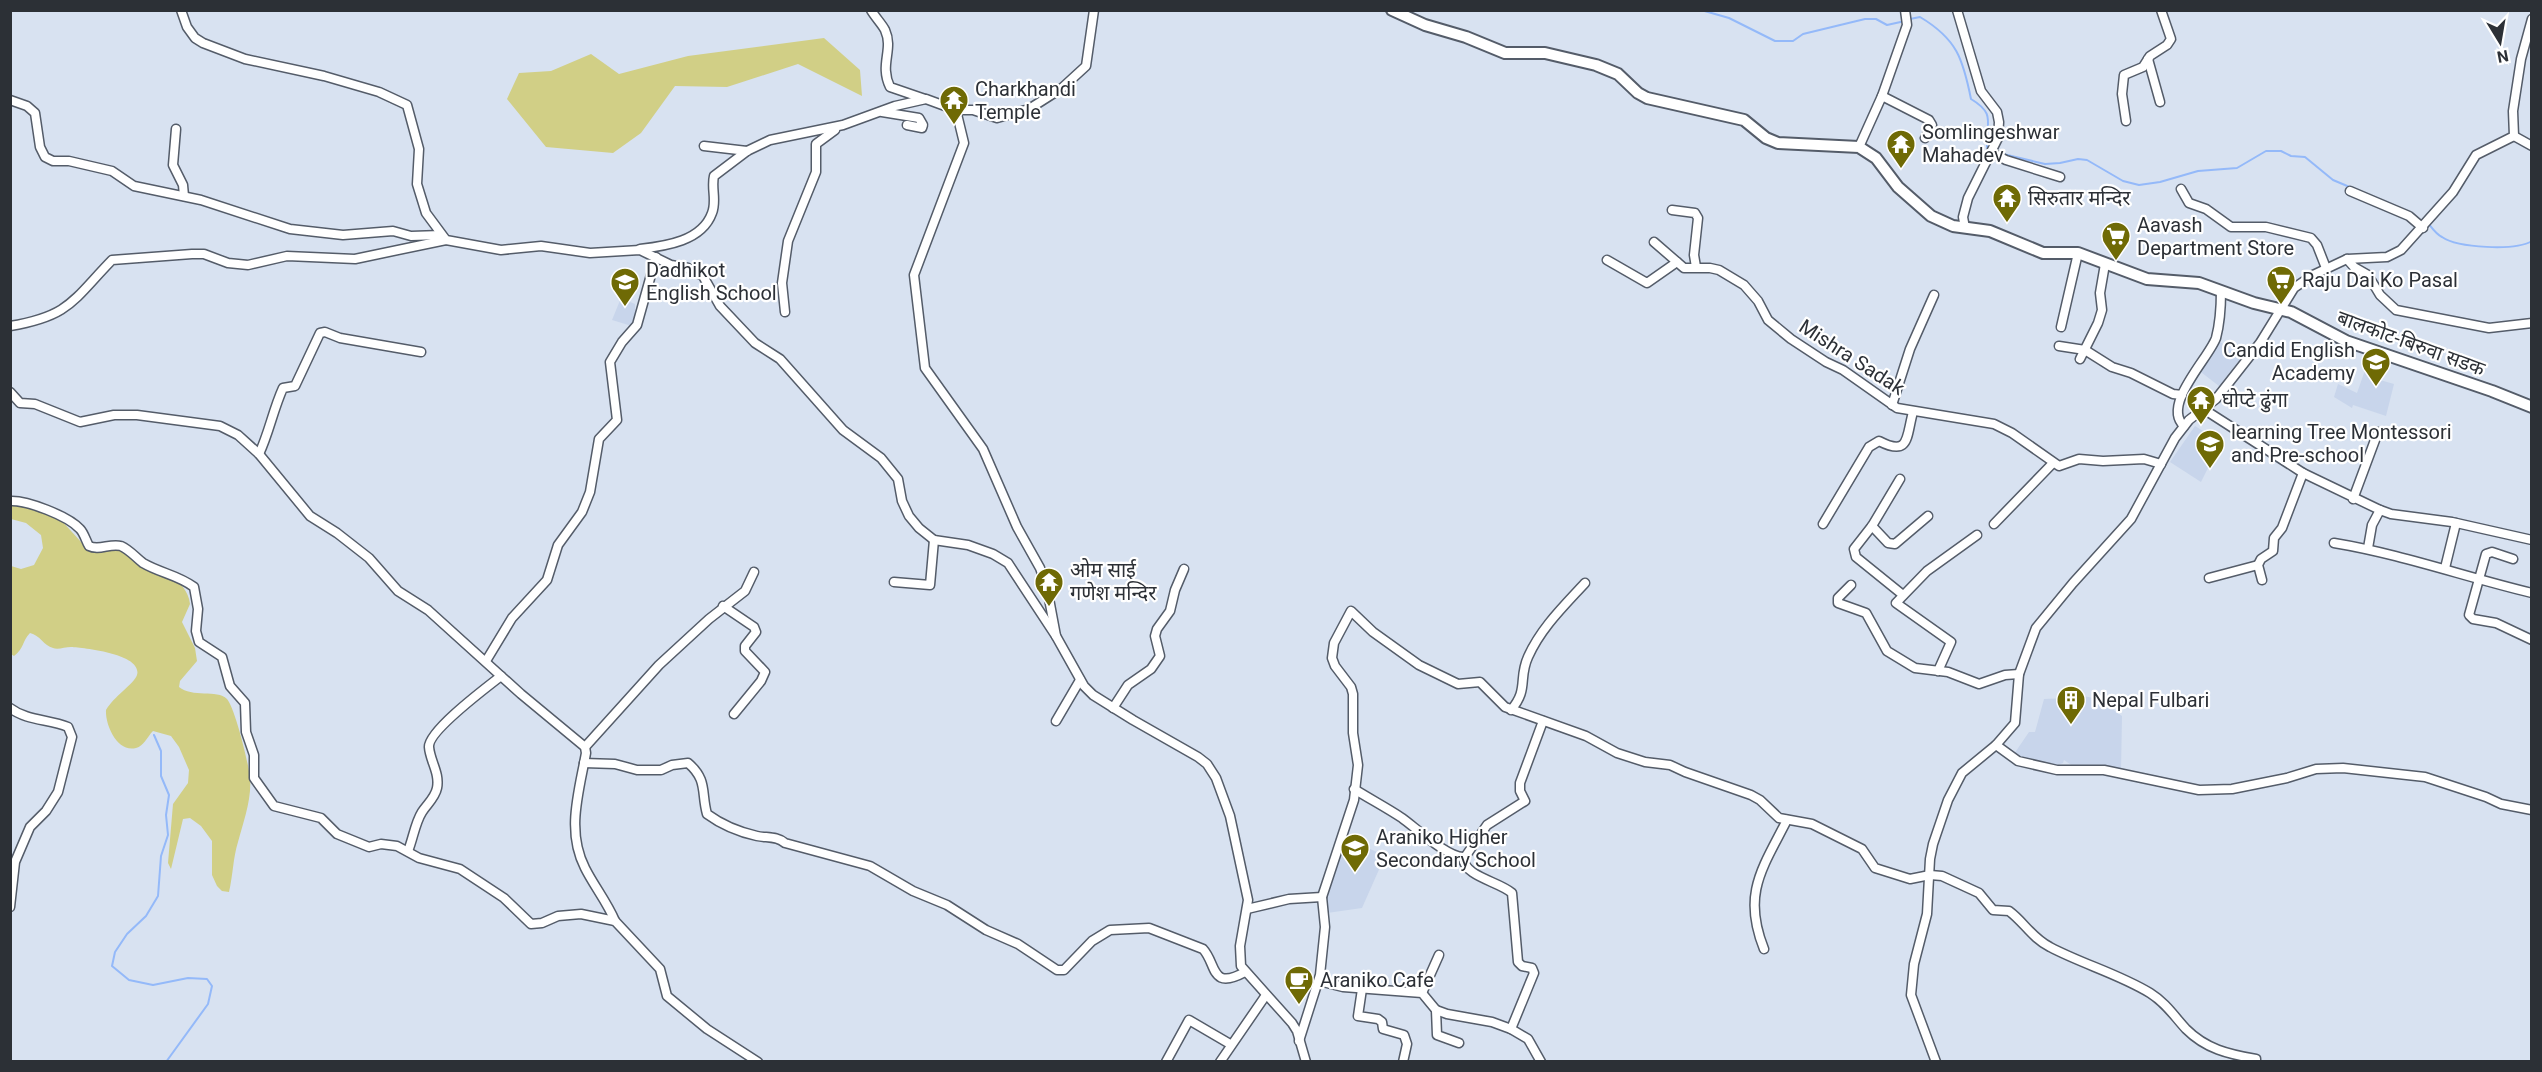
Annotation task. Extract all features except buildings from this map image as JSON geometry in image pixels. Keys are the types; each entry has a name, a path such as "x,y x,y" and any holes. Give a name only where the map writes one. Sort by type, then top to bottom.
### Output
{"main road":[{"path":"1392,10 1425,25 1466,37 1505,54 1545,53 1596,65 1618,74 1638,93 1647,98 1744,120 1766,138 1778,143 1859,147 1876,159 1898,187 1930,216 1953,226 1998,233 2043,253 2078,253"},
{"name":"बालकोट-बिरुवा सडक","path":"2078,253 2147,279 2185,280 2254,303 2291,312 2346,341 2532,407"}],"street":[{"path":"181,10 187,27 195,38 203,43 245,59 324,76 379,92 406,105 419,149 417,184 426,213 444,238"},
{"path":"871,10 885,31 888,52 884,64 890,87 956,110 973,110 998,118 1029,109 1062,88 1086,66 1094,10"},
{"path":"1957,10 1981,92 1997,112 1998,138 1968,198 1963,217 1965,228"},
{"path":"2126,121 2122,78 2143,67 2148,59 2167,45 2171,39 2161,10"},
{"path":"1859,147 1882,96 1906,18"},
{"path":"2514,136 2513,111 2521,59 2532,19"},
{"path":"2148,59 2160,102"},
{"path":"1882,96 1929,120 1932,125 1925,138"},
{"path":"785,312 782,283 788,241 816,172 816,144 843,126 926,99"},
{"path":"10,100 27,106 35,113 40,147 45,157 53,161 69,161 112,171 134,186 184,196 290,229 343,235 393,231 419,237 444,238 501,250 541,246 590,253 640,250 675,243 704,228 712,213 714,176 747,151 770,140 843,126"},
{"path":"956,110 964,143 914,274 925,368 983,449 1017,527 1040,568 1047,588 1056,636"},
{"path":"881,112 919,118 923,125 922,128 907,125"},
{"path":"176,129 173,165 183,185 184,196"},
{"path":"2514,136 2532,146"},
{"path":"1936,1062 1911,995 1914,964 1927,914 1930,859 1937,828 1962,773 1996,745 2015,723 2019,674 2036,628 2131,519 2184,426 2205,410 2260,343 2294,288 2326,268 2347,259 2387,257 2397,253 2423,228 2453,192 2476,155 2514,136"},
{"path":"704,146 747,151"},
{"path":"1992,152 2006,160 2060,177"},
{"path":"2181,189 2189,203 2206,209 2231,227 2266,227 2311,238 2317,245 2326,268"},
{"path":"2350,191 2409,216 2423,228"},
{"path":"1672,210 1695,213 1698,218 1696,267"},
{"path":"10,326 41,320 69,306 111,260 192,254 204,254 228,264 248,265 287,256 355,259 444,238"},
{"name":"Mishra Sadak","path":"1654,242 1684,268 1719,270 1744,285 1758,302 1768,320 1791,339 1826,362 1843,370 1892,405 1913,412 1994,424 2012,433 2053,463"},
{"path":"640,250 671,265 688,268 703,276 720,306 755,343 780,359 843,430 881,458 898,479 902,501 909,516 934,540 968,545 993,554 1008,563 1056,636 1080,680 1093,695 1198,757 1211,770 1230,816 1248,900 1239,957 1245,972 1292,1023 1306,1062"},
{"path":"2061,327 2078,253"},
{"path":"486,662 512,618 547,580 558,546 582,512 590,492 599,439 617,420 610,362 622,342 637,325 656,256"},
{"path":"2347,259 2354,267 2368,275 2380,296 2396,310 2489,328 2532,323"},
{"path":"1607,260 1647,283 1677,262"},
{"path":"2080,359 2102,310 2100,293 2105,264"},
{"path":"2184,426 2180,421 2178,411 2182,395 2215,340 2222,291"},
{"path":"1892,405 1910,349 1935,295"},
{"path":"259,454 267,438 271,417 283,388 292,388 297,382 320,333 325,332 340,338 422,352"},
{"path":"2059,346 2085,350 2112,367 2131,373 2173,394 2182,395"},
{"path":"10,392 20,404 35,404 80,422 114,415 137,415 220,426 238,435 259,454 310,516 337,532 369,558 398,591 428,610 585,747"},
{"path":"2205,410 2303,473 2380,510 2456,523 2532,540"},
{"path":"1823,524 1869,447 1879,441 1894,448 1904,445 1913,412"},
{"path":"2353,499 2378,432"},
{"path":"1994,524 2053,463 2063,466 2079,459 2103,461 2144,459 2161,464"},
{"path":"2262,580 2258,565 2260,560 2273,551 2274,538 2282,528 2303,473"},
{"path":"1900,479 1872,525 1854,549 1856,557 1903,595"},
{"path":"10,501 30,503 68,521 81,529 89,546 94,548 118,545 129,550 143,562 183,578 194,587 198,609 196,631 199,642 222,657 230,686 245,703 246,732 254,755 254,777 268,801 274,806 321,818 337,834 369,847 381,844 397,846 430,861 460,869 504,898 531,924 542,923 558,916 580,914 615,921"},
{"path":"2368,548 2372,525 2380,510"},
{"path":"1872,525 1888,543 1895,544 1928,516"},
{"path":"2445,568 2456,523"},
{"path":"1938,671 1951,642 1896,603 1927,571 1977,535"},
{"path":"894,582 930,585 934,540"},
{"path":"2334,543 2368,548 2445,568 2479,581 2532,593"},
{"path":"2513,559 2492,552 2486,554 2468,612 2470,617 2496,623 2532,640"},
{"path":"2209,578 2258,565"},
{"path":"1113,708 1128,685 1151,669 1160,656 1155,636 1170,611 1175,590 1184,569"},
{"path":"754,572 745,591 723,606 659,665 585,747 573,825 575,840 585,867 615,921 660,969 667,996 707,1029 758,1062"},
{"path":"1511,710 1522,695 1527,660 1542,631 1585,583"},
{"path":"1851,585 1838,598 1838,603 1862,610 1869,616 1884,647 1892,655 1915,668 1955,674 1979,684 2005,675 2019,674"},
{"path":"723,606 754,627 756,632 745,646 745,651 765,672 761,681 734,714"},
{"path":"1299,1041 1319,981 1325,927 1322,897 1354,800 1358,765 1353,734 1353,694 1332,658 1334,643 1348,612 1353,612 1373,632 1419,665 1458,684 1480,682 1499,702 1511,710 1586,736 1617,753 1646,762 1672,765 1685,772 1742,791 1760,800 1772,813 1787,820 1812,824 1862,849 1872,865 1884,872 1910,879 1929,874 1942,876 1969,887 1982,896 1993,910 2009,911 2023,927 2049,946 2149,992 2165,1004 2186,1029 2210,1048 2256,1059 2256,1062"},
{"path":"408,851 421,813 437,788 436,771 429,750 430,740 451,716 501,676"},
{"path":"1056,721 1080,680"},
{"path":"10,708 18,714 68,727 72,737 58,792 46,811 30,827 15,861 10,907"},
{"path":"1463,858 1487,825 1525,801 1520,791 1520,783 1543,721"},
{"path":"1996,745 2018,761 2057,770 2104,770 2199,790 2232,789 2287,778 2316,769 2343,768 2425,777 2501,804 2532,810"},
{"path":"584,763 615,764 638,770 661,770 672,765 688,763 696,771 705,789 707,814 723,826 755,836 780,839 785,843 870,866 913,891 947,905 986,930 1018,944 1057,970 1064,970 1102,934 1110,930 1149,928 1203,949 1211,967 1217,974 1233,979 1245,972"},
{"path":"1354,789 1402,818 1443,848 1463,858 1467,868 1483,879 1494,880 1513,896 1512,911 1518,962 1521,966 1534,970 1511,1029"},
{"path":"1764,949 1757,932 1753,908 1755,889 1761,869 1787,820"},
{"path":"1247,909 1289,899 1322,897"},
{"path":"1422,993 1439,955"},
{"path":"1319,981 1343,987 1422,993 1436,1010 1492,1022 1511,1029 1528,1039 1541,1062"},
{"path":"1362,989 1358,1016 1378,1019 1382,1022 1383,1029 1404,1035 1407,1044 1403,1062"},
{"path":"1220,1062 1230,1044 1266,995"},
{"path":"1436,1010 1437,1035 1459,1043"},
{"path":"1166,1062 1189,1020 1230,1044"}],"shaded area":[{"path":"824,38 860,70 862,96 798,64 727,87 675,86 641,133 613,153 546,147 507,99 519,73 551,71 591,54 619,74 688,56"},
{"name":"Dadhikot English School","path":"623,293 631,295 630,302 635,304 635,313 638,314 635,327 612,320"},
{"path":"2219,341 2241,358 2219,386 2197,369"},
{"name":"Candid English Academy","path":"2370,356 2387,362 2380,380 2394,384 2386,416 2353,405 2352,408 2334,397 2338,384 2357,393"},
{"path":"2195,426 2221,442 2201,482 2170,462"},
{"path":"11,500 61,520 82,543 111,544 122,550 134,562 161,570 177,581 188,595 190,604 182,622 195,648 197,661 180,681 179,687 191,692 217,694 227,699 238,725 250,778 245,819 236,848 229,892 222,891 217,886 212,875 212,841 201,826 190,818 183,819 171,869 168,863 173,804 188,783 189,770 179,747 171,736 153,731 141,745 129,748 118,742 110,729 106,710 137,675 136,668 131,662 100,651 71,647 53,648 30,633 17,653 14,656 11,654 11,566 21,569 34,565 43,548 41,535 26,523 11,519"},
{"path":"2069,693 2098,699 2122,716 2121,772 2096,765 2077,769 2064,760 2063,763 2055,766 2021,758 2014,754 2029,732 2035,732 2044,699 2067,698"},
{"name":"Araniko Higher Secondary School","path":"1345,837 1385,856 1362,908 1327,913 1326,891"}],"waterway":[{"path":"1701,10 1729,18 1775,41 1793,41 1803,34 1865,19 1876,19 1887,25 1905,21"},
{"path":"1910,19 1920,17 1932,25 1942,33 1956,51 1965,72 1971,99 1979,104 1987,114 1987,147 1989,148"},
{"path":"2003,154 2045,164 2078,159 2087,160 2123,181 2139,185 2160,182 2198,171 2237,168 2266,151 2281,151 2291,156 2305,157 2333,180 2352,188"},
{"path":"2428,223 2440,236 2460,244 2500,247 2532,241"},
{"path":"154,735 161,751 161,776 169,795 166,815 168,835 161,856 158,896 146,916 127,934 115,952 112,966 129,980 153,985 188,978 207,979 212,986 208,1004 166,1062"}],"place":[{"name":"Charkhandi Temple","path":"954,126"},
{"name":"Somlingeshwar Mahadev","path":"1901,170"},
{"name":"सिरुतार मन्दिर","path":"2007,224"},
{"name":"Aavash Department Store","path":"2116,262"},
{"name":"Raju Dai Ko Pasal","path":"2281,306"},
{"name":"Dadhikot English School","path":"625,308"},
{"name":"Candid English Academy","path":"2376,388"},
{"name":"घोप्टे ढुंगा","path":"2201,426"},
{"name":"learning Tree Montessori and Pre-school","path":"2210,470"},
{"name":"ओम साई गणेश मन्दिर","path":"1049,608"},
{"name":"Nepal Fulbari","path":"2071,726"},
{"name":"Araniko Higher Secondary School","path":"1355,874"},
{"name":"Araniko Cafe","path":"1299,1006"}]}
